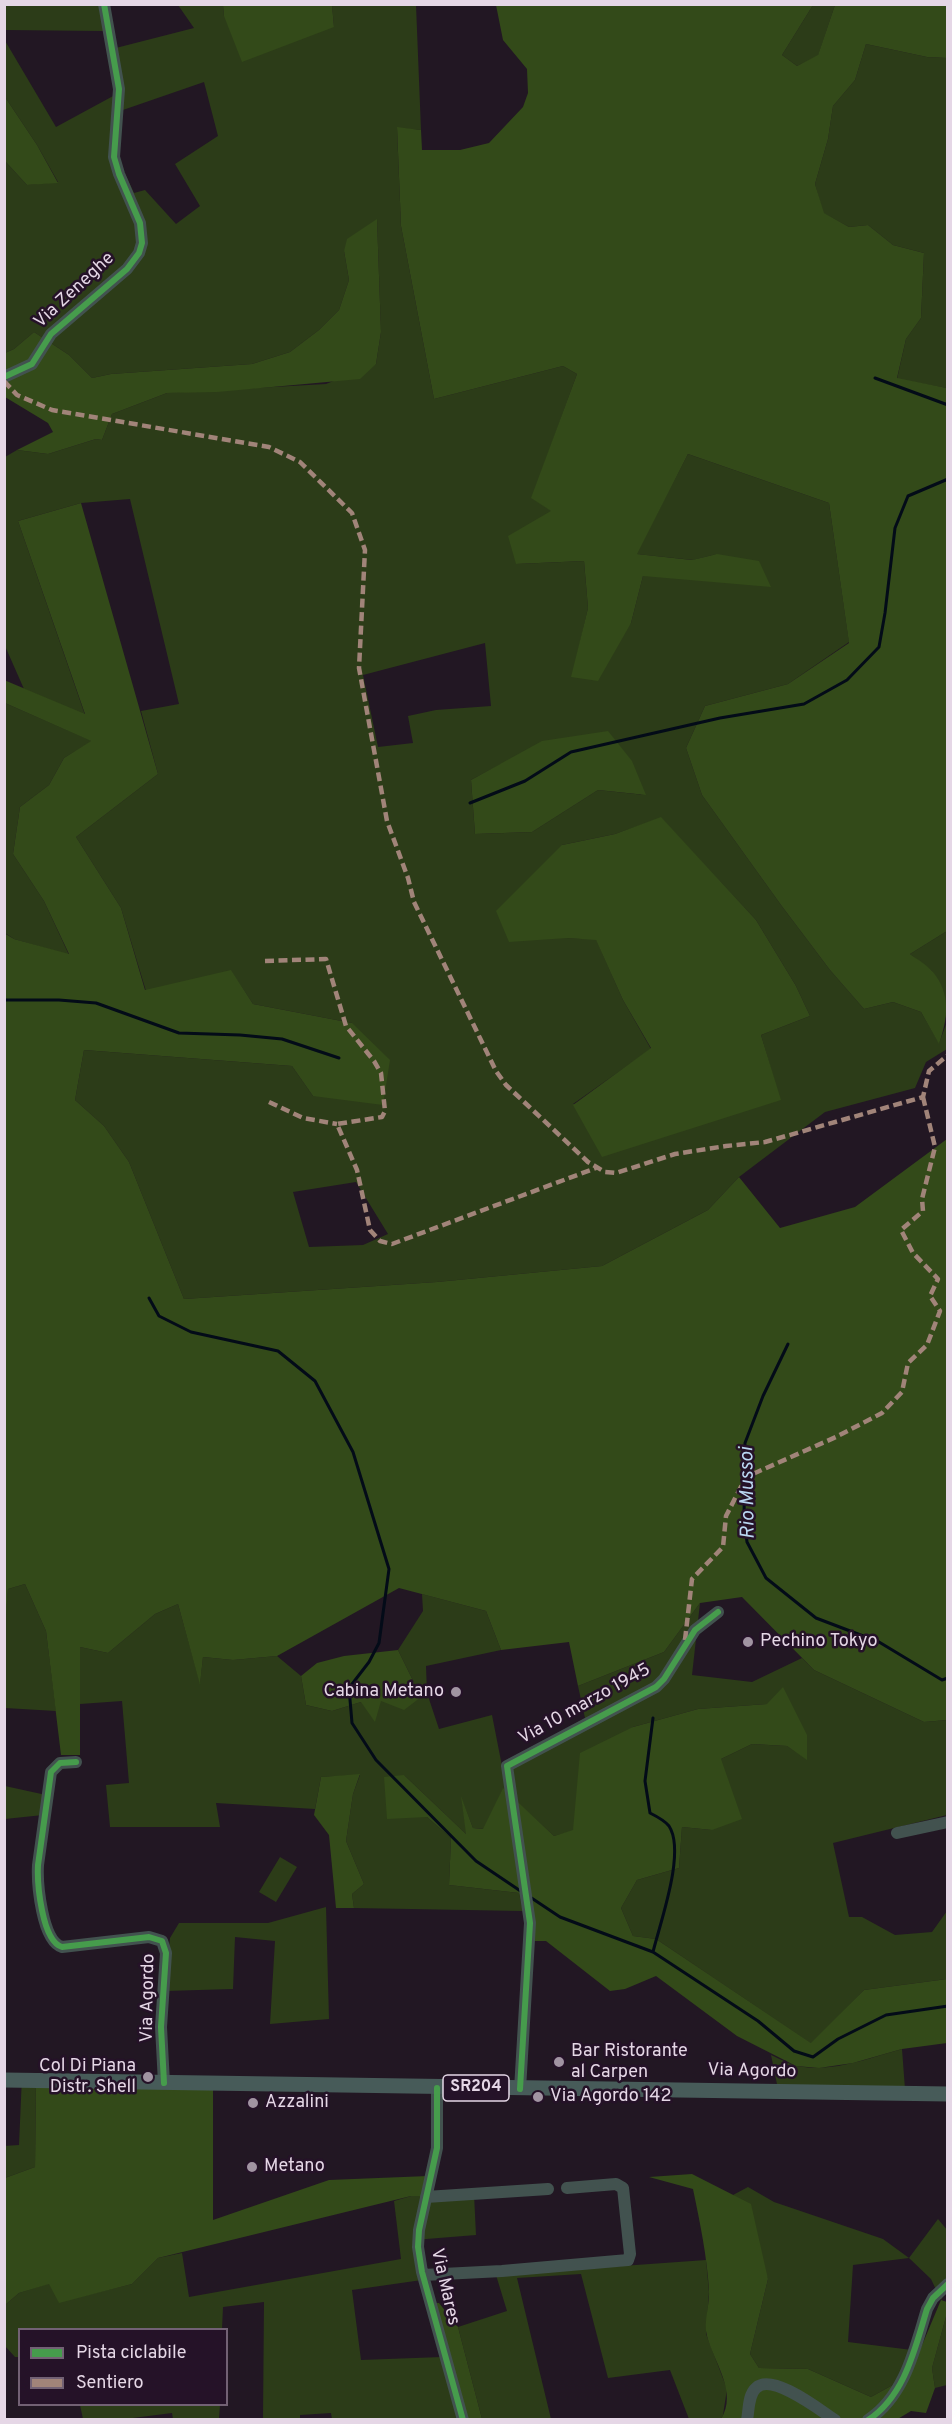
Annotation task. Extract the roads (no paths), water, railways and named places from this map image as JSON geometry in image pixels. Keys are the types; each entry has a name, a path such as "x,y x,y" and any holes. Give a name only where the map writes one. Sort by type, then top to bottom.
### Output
{"main road":[{"name":"Via Agordo","path":"4,2080 948,2094"}],"street":[{"name":"Via Zeneghe","path":"4,377 32,364 51,334 127,269 139,253 142,243 140,223 114,157 119,89 104,4"},
{"name":"Via 10 marzo 1945","path":"520,2089 530,1923 507,1766 656,1687 664,1679 695,1630 718,1612"},
{"name":"Via Agordo","path":"76,1762 60,1763 51,1772 38,1865 38,1881 46,1924 53,1941 62,1947 149,1937 162,1941 166,1953 161,2027 164,2083"},
{"path":"897,1833 948,1822"},
{"name":"Via Mares","path":"437,2088 437,2148 419,2230 418,2247 423,2275 463,2420"},
{"name":"Via Mares","path":"423,2275 502,2271 627,2260 630,2254 623,2188 616,2184 567,2188"},
{"path":"426,2198 548,2189"},
{"path":"868,2420 880,2412 900,2385 927,2309 933,2298 948,2284"},
{"path":"747,2420 753,2390 757,2386 766,2384 787,2390 836,2420"}],"waterway":[{"path":"875,378 948,405"},
{"path":"470,803 525,781 571,752 720,718 804,704 847,680 879,647 895,528 908,496 948,479"},
{"path":"4,1000 96,1003 179,1033 282,1039 339,1058"},
{"path":"149,1298 159,1316 191,1332 278,1351 315,1381 353,1452 389,1569 379,1643 369,1662 349,1688 352,1723 376,1760 476,1861 522,1892"},
{"name":"Rio Mussoi","path":"788,1344 763,1396 745,1443 744,1518 747,1542 766,1578 816,1618 879,1642 942,1680 948,1678"},
{"path":"653,1718 645,1781 650,1813 669,1826 675,1853 670,1888 653,1952"},
{"path":"530,1897 560,1917 653,1952 758,2021 794,2051 813,2057 838,2039 886,2015 948,2006"}],"place":[{"name":"Pechino Tokyo","path":"748,1642"},
{"name":"Cabina Metano","path":"456,1692"},
{"name":"Bar Ristorante al Carpen","path":"559,2062"},
{"name":"Col Di Piana Distr. Shell","path":"148,2077"},
{"name":"Via Agordo 142","path":"538,2097"},
{"name":"Azzalini","path":"253,2103"},
{"name":"Metano","path":"252,2167"}]}
